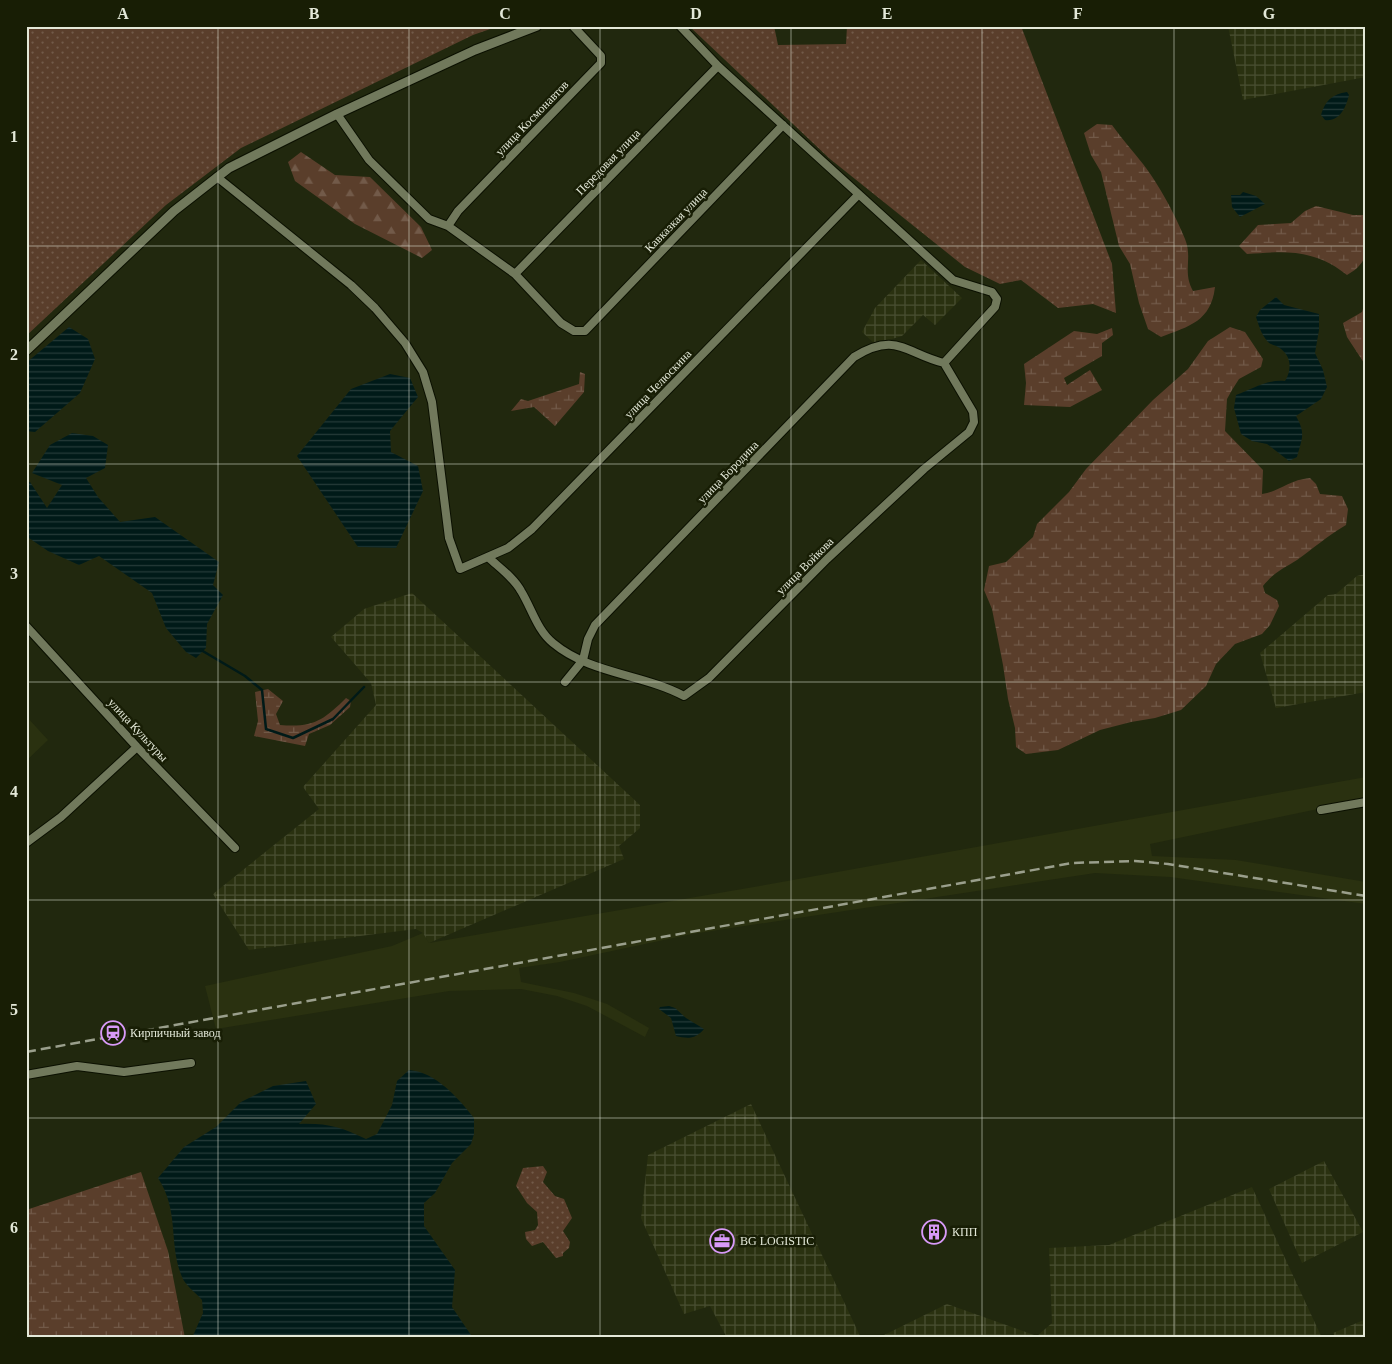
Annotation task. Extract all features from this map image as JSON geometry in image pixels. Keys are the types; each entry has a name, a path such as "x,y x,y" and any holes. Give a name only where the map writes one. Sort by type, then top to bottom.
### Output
{"street":[{"path":"26,351 174,211 229,168 337,114 474,50 537,26"},
{"name":"улица Космонавтов","path":"448,226 458,211 601,63 602,56 573,26"},
{"path":"680,26 718,66 953,280 992,292 997,299 995,307 944,363"},
{"name":"Передовая улица","path":"515,274 718,66"},
{"path":"337,114 368,160 429,219 448,226 515,274"},
{"name":"Кавказкая улица","path":"515,274 561,323 574,331 585,331 783,125"},
{"name":"улица Челюскина","path":"217,177 350,285 399,336 419,365 432,402 448,538 460,569 489,558 508,548 532,529 858,195"},
{"name":"улица Бородина","path":"565,682 583,660 588,639 594,625 854,357 870,347 887,343 910,348 930,360 944,363"},
{"name":"улица Войкова","path":"583,660 624,676 655,683 684,696 709,678 827,559 924,469 969,432 974,422 973,412 944,363"},
{"path":"489,558 521,590 545,636 567,653 583,660"},
{"name":"улица Культуры","path":"26,626 137,747 235,848"},
{"path":"26,842 61,817 137,747"},
{"path":"1322,810 1366,802"},
{"path":"26,1075 77,1066 124,1072 191,1063"}],"shaded area":[{"path":"1228,26 1366,26 1366,77 1243,100"},
{"path":"921,260 962,298 935,325 923,315 902,336 875,344 862,332 875,308"},
{"path":"1366,574 1366,692 1276,708 1260,653 1328,595 1336,594 1357,576"},
{"path":"412,593 640,805 640,828 619,846 624,859 429,943 423,933 416,929 249,950 213,894 319,809 303,787 376,705 371,683 331,637 364,609"},
{"path":"26,716 48,740 26,761"},
{"path":"1366,777 1366,799 1150,844 1152,856 1236,860 1366,882 1366,904 1170,877 1095,873 692,934 560,962 519,968 521,982 574,993 607,1004 649,1028 645,1037 587,1006 557,996 521,989 449,991 216,1029 205,986 392,946 423,933 429,943 765,885"},
{"path":"751,1104 861,1338 727,1338 710,1306 684,1314 641,1218 648,1155"},
{"path":"1324,1161 1363,1232 1302,1263 1269,1189"},
{"path":"1252,1187 1322,1338 878,1338 947,1304 1037,1336 1052,1323 1049,1248 1109,1245"},
{"path":"1366,1319 1366,1338 1336,1338 1333,1333"}],"green space":[{"path":"26,26 499,26 473,35 241,148 166,205 26,336"},
{"path":"689,26 774,26 778,45 846,44 847,26 1021,26 1112,264 1116,313 1093,304 1058,308 1021,280 1000,284 965,267 830,159"},
{"path":"1097,124 1112,125 1155,180 1185,239 1188,253 1188,277 1193,291 1215,287 1213,298 1204,315 1190,325 1161,337 1148,329 1139,303 1130,264 1119,246 1101,172 1091,155 1084,133"},
{"path":"301,152 335,175 370,177 421,227 432,250 422,258 355,224 295,181 288,162"},
{"path":"1316,206 1353,215 1366,215 1367,250 1365,257 1356,269 1347,275 1323,260 1311,256 1288,252 1247,254 1239,246 1258,225 1291,223 1305,211"},
{"path":"1366,299 1366,366 1347,337 1343,323 1362,312"},
{"path":"1230,327 1245,332 1263,359 1261,367 1239,379 1227,399 1225,431 1263,470 1262,494 1302,479 1310,478 1316,484 1320,494 1342,496 1348,509 1346,525 1267,581 1263,586 1265,593 1277,600 1279,606 1270,625 1262,634 1235,644 1216,664 1206,686 1181,710 1155,718 1100,730 1058,750 1026,754 1016,747 1015,728 992,609 984,590 989,566 1006,562 1033,537 1037,524 1069,492 1086,469 1153,400 1188,369 1208,341"},
{"path":"1112,328 1113,335 1102,343 1102,356 1064,378 1067,385 1090,370 1102,390 1070,407 1024,405 1026,383 1024,364 1074,331 1097,334"},
{"path":"580,372 585,374 584,392 555,426 534,407 511,411 521,399 528,401 579,384"},
{"path":"268,689 283,701 276,714 280,725 310,724 331,712 346,698 351,701 350,707 330,725 309,734 305,746 254,736 258,721 255,692"},
{"path":"543,1166 547,1172 543,1182 555,1196 564,1199 572,1218 563,1231 570,1242 569,1248 563,1253 563,1256 556,1258 543,1242 532,1246 526,1239 525,1232 535,1230 538,1225 537,1212 527,1203 516,1186 523,1168"},
{"path":"141,1172 168,1251 185,1338 26,1338 26,1210"}],"water":[{"path":"1347,92 1349,95 1341,113 1335,119 1325,120 1321,115 1327,102 1337,94"},
{"path":"1243,192 1256,196 1265,204 1240,217 1232,207 1231,195 1240,195"},
{"path":"1276,297 1284,305 1319,314 1319,330 1315,353 1323,370 1327,387 1321,399 1296,416 1301,427 1302,440 1297,457 1289,461 1267,444 1252,441 1241,434 1234,408 1236,395 1266,383 1285,381 1289,372 1290,368 1286,354 1277,346 1269,343 1260,330 1256,317 1260,310"},
{"path":"69,327 88,339 95,359 80,393 35,432 26,431 26,363"},
{"path":"390,374 410,378 418,397 390,431 391,452 418,466 423,491 396,548 358,547 297,456 351,389"},
{"path":"72,433 93,436 108,445 105,468 86,478 98,497 120,522 155,517 219,562 213,585 223,595 207,624 206,648 196,658 186,652 166,628 152,593 99,556 79,565 48,551 26,536 26,483 30,482 47,508 62,485 32,473 50,445"},
{"path":"669,1006 675,1008 686,1018 704,1029 698,1035 691,1037 676,1036 671,1018 659,1009 660,1007"},
{"path":"409,1070 428,1076 446,1087 474,1118 474,1134 471,1144 452,1163 435,1193 424,1203 424,1226 455,1270 452,1307 473,1338 192,1338 203,1313 202,1300 183,1280 175,1252 172,1215 165,1191 158,1178 184,1147 216,1127 241,1102 273,1086 306,1081 316,1104 299,1124 318,1124 334,1127 349,1131 366,1139 377,1134 392,1105 397,1081"}],"waterway":[{"path":"201,650 245,676 262,690 266,729 293,738 333,719 364,687"}],"railway":[{"path":"26,1052 1072,863 1135,861 1168,864 1366,896"}],"place":[{"name":"Кирпичный завод","path":"113,1033"},
{"name":"КПП","path":"934,1232"},
{"name":"BG LOGISTIC","path":"722,1241"}]}
